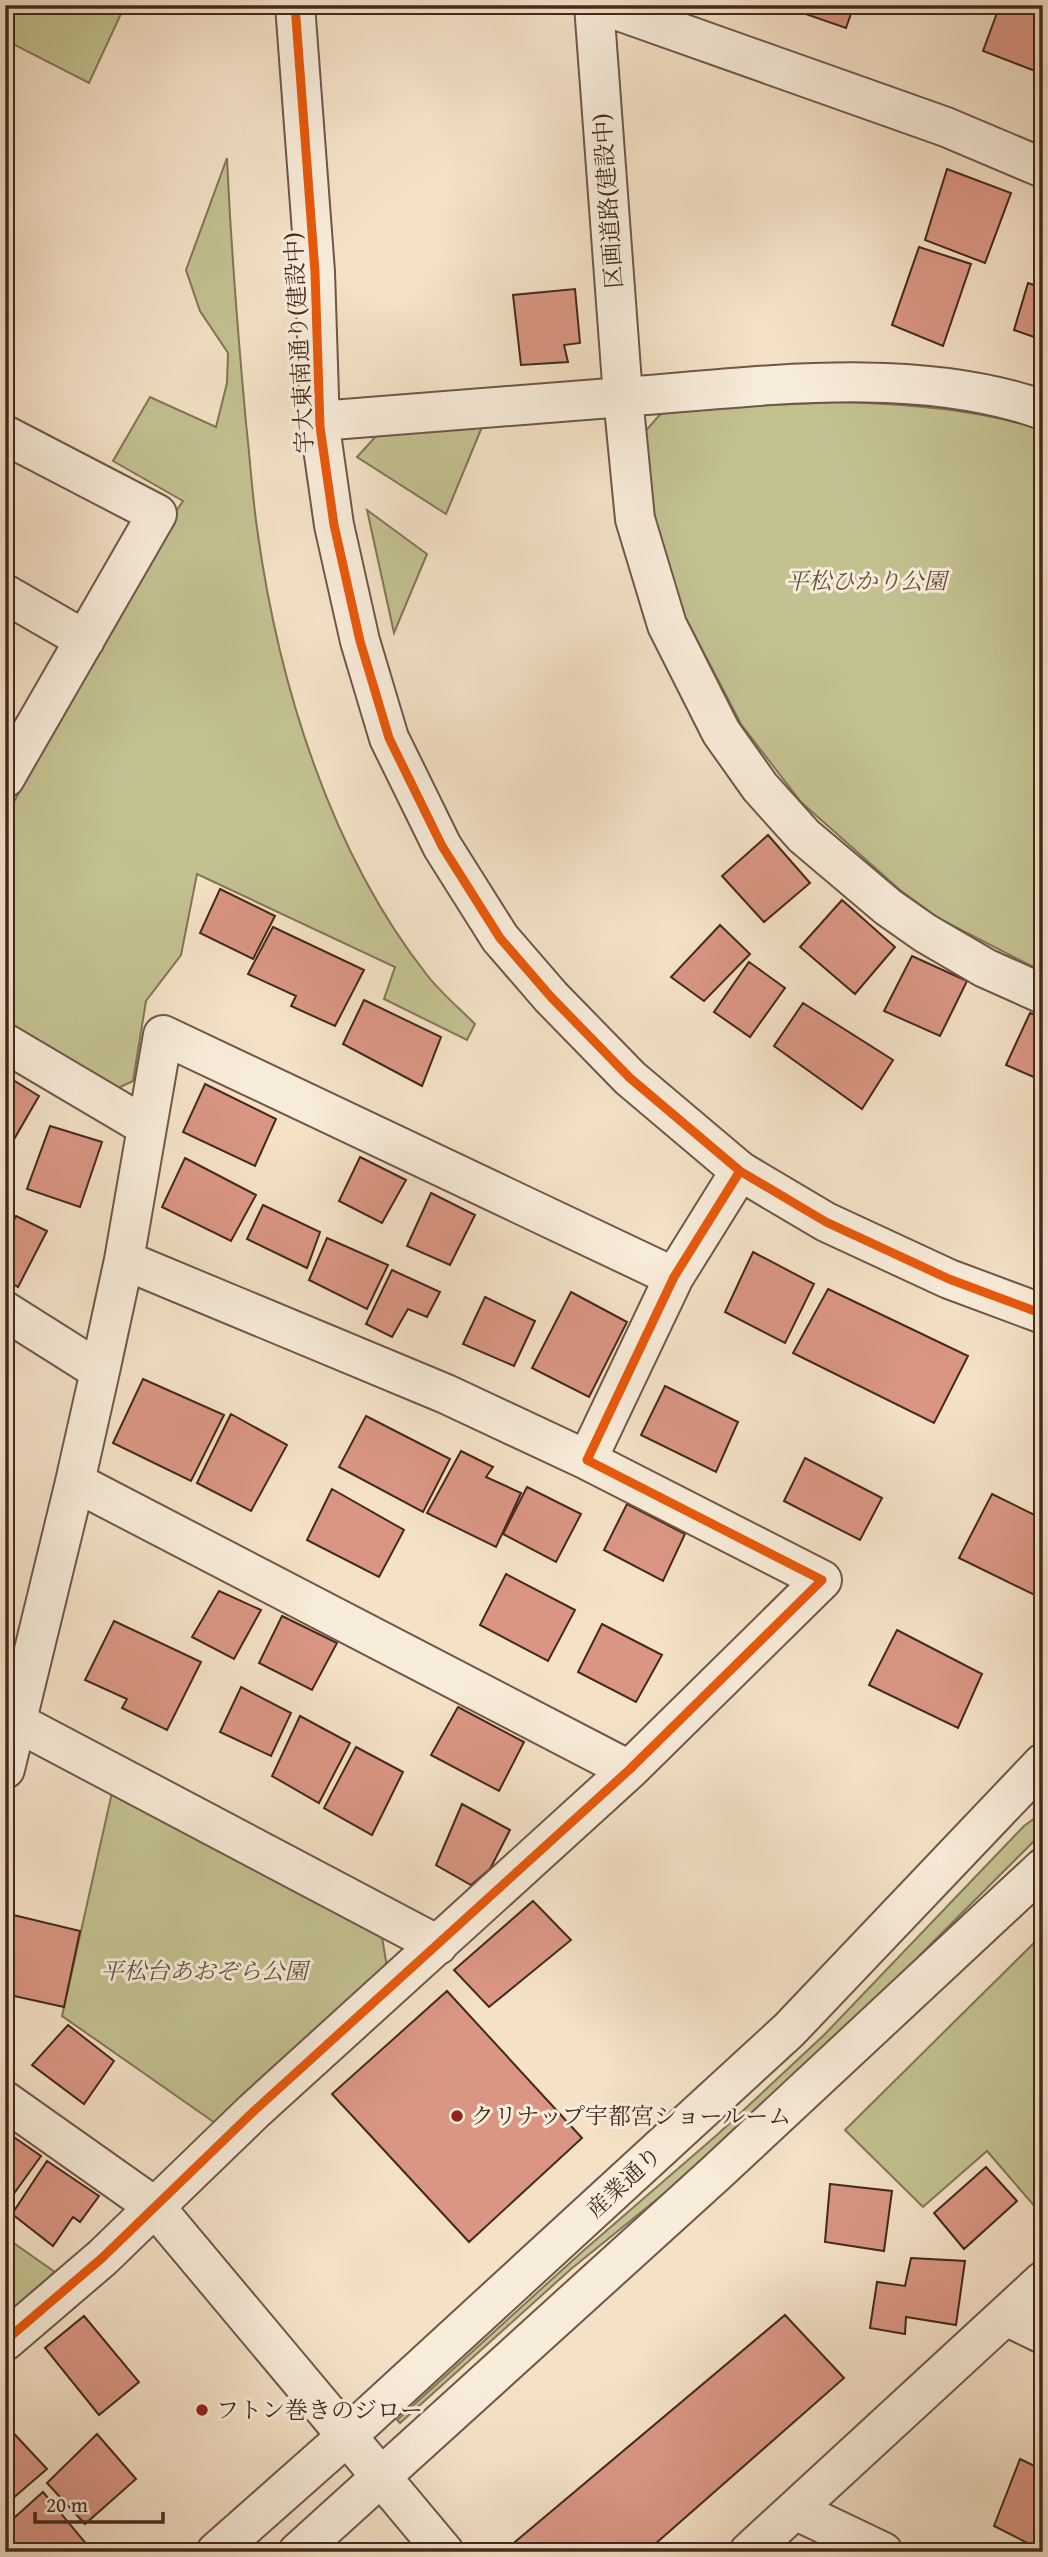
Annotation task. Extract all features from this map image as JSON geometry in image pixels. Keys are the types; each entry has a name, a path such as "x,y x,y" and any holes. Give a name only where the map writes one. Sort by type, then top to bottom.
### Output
{"street":[{"name":"宇大東南通り(建設中)","path":"295,5 315,272 320,427 334,525 360,640 389,738 442,846 500,938 551,997 630,1078 740,1171 826,1222 949,1279 1043,1314"},
{"name":"区画道路(建設中)","path":"594,5 622,397 635,519 667,625 721,732 760,787 804,836 925,933 985,968 1043,994"},
{"path":"602,5 947,127 1043,167"},
{"path":"320,427 332,420 817,384 891,384 967,391 1043,410"},
{"path":"5,435 157,514 5,778"},
{"path":"5,594 85,640"},
{"path":"5,1769 10,1720 75,1482 124,1260 163,1035 674,1277"},
{"path":"5,1043 147,1127"},
{"path":"587,1460 674,1277 740,1171"},
{"path":"5,2341 102,2258 274,2093 629,1770 822,1580 587,1460 446,1394 124,1260"},
{"path":"5,1311 100,1371"},
{"path":"75,1482 629,1770"},
{"path":"10,1720 438,1945"},
{"name":"産業通り","path":"216,2552 789,2030 1043,1763"},
{"path":"298,2552 737,2154 1043,1868"},
{"path":"5,2101 155,2207 444,2552"},
{"path":"748,2552 1043,2281"},
{"path":"1006,2316 1043,2334"},
{"path":"795,2510 883,2552"}],"green space":[{"path":"5,5 125,5 89,83 5,40"},
{"path":"227,158 255,515 266,586 294,705 336,820 362,875 393,927 427,975 475,1024 467,1040 384,999 395,967 197,874 181,955 146,1001 133,1081 116,1089 5,1022 5,818 161,533 183,501 113,461 150,397 216,427 227,383 228,353 200,311 186,270"},
{"name":"平松ひかり公園","path":"838,402 941,409 992,417 1043,430 1043,972 938,918 900,890 801,802 741,724 683,613 659,547 642,435 664,410"},
{"path":"482,427 446,514 357,457 377,435"},
{"path":"367,510 427,554 394,633"},
{"name":"平松台あおぞら公園","path":"113,1788 381,1931 387,1967 218,2125 62,2016"},
{"path":"1043,1812 1043,1832 803,2072 730,2140 571,2269 400,2423 397,2420 583,2251 718,2134 825,2034 1024,1826"},
{"path":"1043,1934 1043,2216 987,2151 923,2207 845,2130"},
{"path":"5,2237 55,2272 5,2316"}],"building":[{"path":"789,5 854,5 846,28 788,8"},
{"path":"1000,5 1043,5 1043,74 983,51"},
{"path":"947,169 1011,193 985,263 925,240"},
{"path":"919,247 971,264 943,346 892,325"},
{"path":"1028,283 1043,288 1043,340 1014,330"},
{"path":"575,289 580,343 564,345 568,362 521,365 513,295"},
{"path":"768,835 810,883 764,922 722,876"},
{"path":"220,889 275,916 253,959 200,933"},
{"path":"842,900 895,947 855,994 800,947"},
{"path":"720,925 750,954 704,1001 671,977"},
{"path":"273,927 364,970 335,1026 291,1006 296,996 248,974"},
{"path":"912,956 967,981 940,1036 884,1011"},
{"path":"749,962 785,988 750,1037 714,1012"},
{"path":"364,1000 441,1037 422,1086 343,1044"},
{"path":"803,1003 893,1060 862,1109 774,1046"},
{"path":"1030,1013 1043,1018 1043,1081 1006,1065"},
{"path":"5,1075 39,1096 13,1141 5,1136"},
{"path":"205,1084 276,1119 255,1166 183,1132"},
{"path":"50,1126 102,1142 80,1207 27,1189"},
{"path":"360,1157 406,1180 382,1223 339,1201"},
{"path":"185,1158 256,1195 231,1241 162,1207"},
{"path":"431,1193 475,1215 450,1265 407,1246"},
{"path":"263,1205 320,1232 307,1268 247,1239"},
{"path":"16,1216 47,1231 18,1287 5,1279 5,1238"},
{"path":"327,1238 388,1265 367,1309 309,1280"},
{"path":"753,1252 814,1284 785,1343 725,1312"},
{"path":"392,1270 440,1292 427,1317 408,1309 392,1337 366,1324"},
{"path":"828,1289 968,1356 934,1423 793,1353"},
{"path":"571,1292 627,1322 589,1397 532,1368"},
{"path":"485,1297 535,1321 514,1366 463,1344"},
{"path":"143,1379 224,1415 191,1481 113,1443"},
{"path":"665,1386 738,1422 716,1472 641,1435"},
{"path":"231,1414 287,1445 251,1511 197,1483"},
{"path":"366,1416 450,1459 423,1512 339,1467"},
{"path":"461,1451 493,1467 486,1477 521,1493 496,1547 427,1513"},
{"path":"805,1458 882,1498 860,1540 784,1501"},
{"path":"527,1487 581,1514 556,1562 503,1534"},
{"path":"332,1489 404,1530 379,1577 307,1540"},
{"path":"992,1494 1043,1519 1043,1599 959,1558"},
{"path":"627,1504 685,1534 663,1581 604,1550"},
{"path":"506,1574 575,1610 548,1661 480,1625"},
{"path":"219,1591 261,1610 234,1659 192,1637"},
{"path":"282,1616 337,1643 312,1690 259,1663"},
{"path":"114,1621 201,1662 167,1730 122,1708 127,1699 85,1680"},
{"path":"602,1624 662,1655 636,1702 578,1672"},
{"path":"897,1630 982,1674 958,1728 869,1685"},
{"path":"241,1687 291,1713 271,1756 220,1732"},
{"path":"458,1707 524,1742 499,1791 431,1755"},
{"path":"300,1716 350,1743 319,1803 272,1776"},
{"path":"356,1747 403,1772 372,1835 324,1808"},
{"path":"462,1804 510,1830 490,1869 471,1885 436,1865"},
{"path":"533,1901 571,1940 489,2007 454,1970"},
{"path":"5,1913 80,1931 64,2007 5,1994"},
{"name":"クリナップ宇都宮ショールーム","path":"447,1991 582,2138 469,2242 332,2094"},
{"path":"68,2025 114,2061 84,2104 32,2065"},
{"path":"5,2131 41,2156 5,2206"},
{"path":"47,2161 99,2196 80,2222 73,2217 53,2246 12,2214"},
{"path":"986,2167 1017,2201 964,2249 934,2213"},
{"path":"830,2184 892,2191 884,2251 825,2242"},
{"path":"911,2258 965,2261 956,2325 906,2317 905,2334 870,2328 877,2282 905,2286"},
{"path":"785,2315 844,2378 646,2552 503,2552"},
{"path":"84,2316 139,2382 99,2415 45,2348"},
{"path":"5,2424 47,2469 5,2505"},
{"path":"97,2434 136,2479 85,2524 47,2483"},
{"path":"1020,2459 1043,2470 1043,2551 994,2526"},
{"path":"43,2492 93,2552 5,2550 5,2526"}],"cycle path":[{"path":"295,5 315,272 320,427 334,525 360,641 389,738 442,846 500,938 551,997 630,1078 740,1171 826,1222 949,1279 1043,1314"},
{"path":"5,2341 102,2258 254,2111 629,1770 822,1580 587,1460 674,1277 740,1171"}],"place":[{"name":"クリナップ宇都宮ショールーム","path":"457,2116"},
{"name":"フトン巻きのジロー","path":"202,2410"}]}
